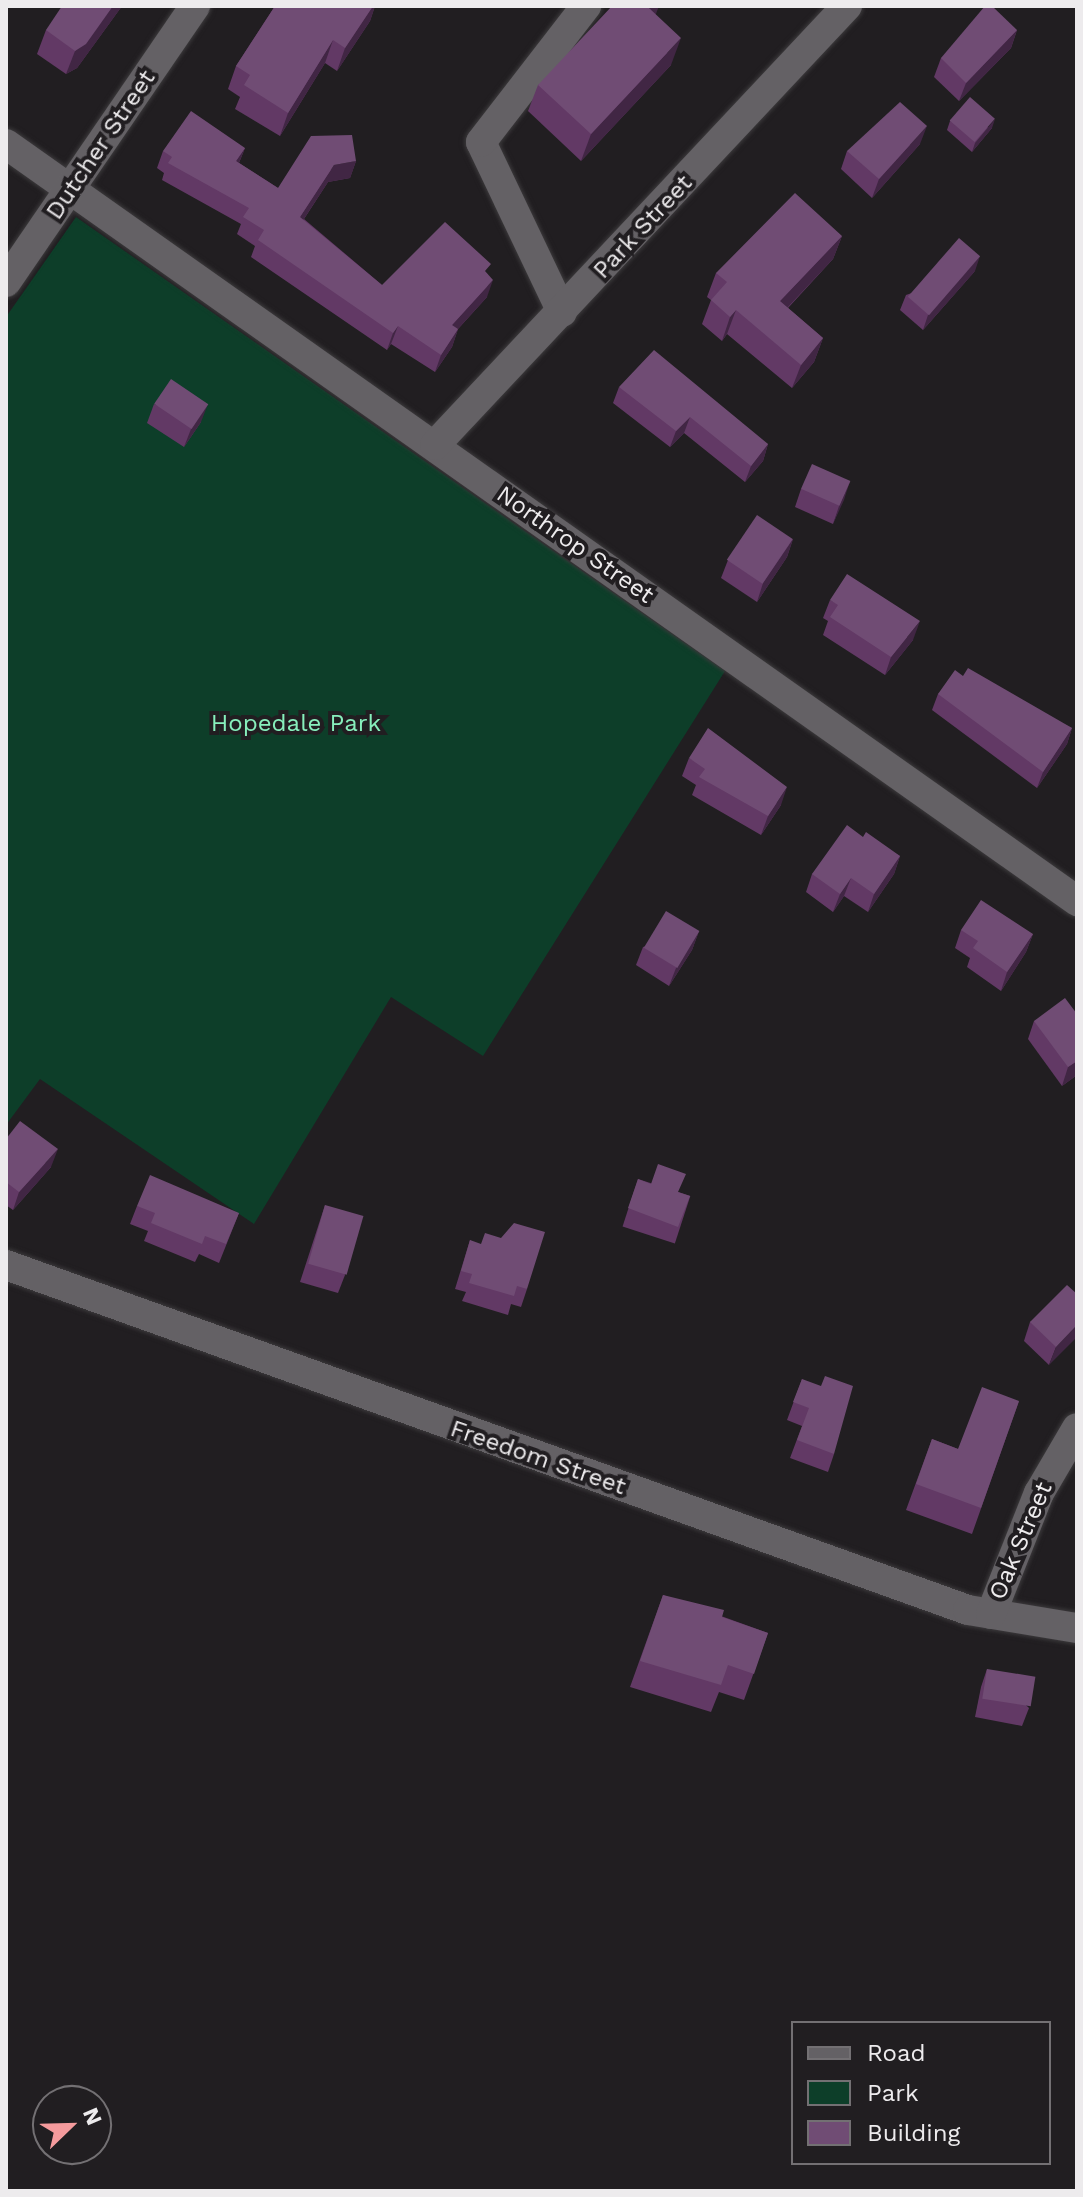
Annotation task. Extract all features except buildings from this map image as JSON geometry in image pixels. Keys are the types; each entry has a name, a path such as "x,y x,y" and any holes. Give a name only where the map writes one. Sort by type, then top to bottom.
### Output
{"street":[{"name":"Dutcher Street","path":"6,282 195,6"},
{"path":"562,312 481,142 586,6"},
{"name":"Park Street","path":"435,445 847,6"},
{"name":"Northrop Street","path":"6,144 1073,890"},
{"name":"Freedom Street","path":"6,1265 991,1614 1077,1628"},
{"name":"Oak Street","path":"991,1614 1039,1493 1077,1428"}],"green space":[{"name":"Hopedale Park","path":"76,217 725,671 483,1056 391,997 254,1224 40,1079 6,1125 6,317"}]}
